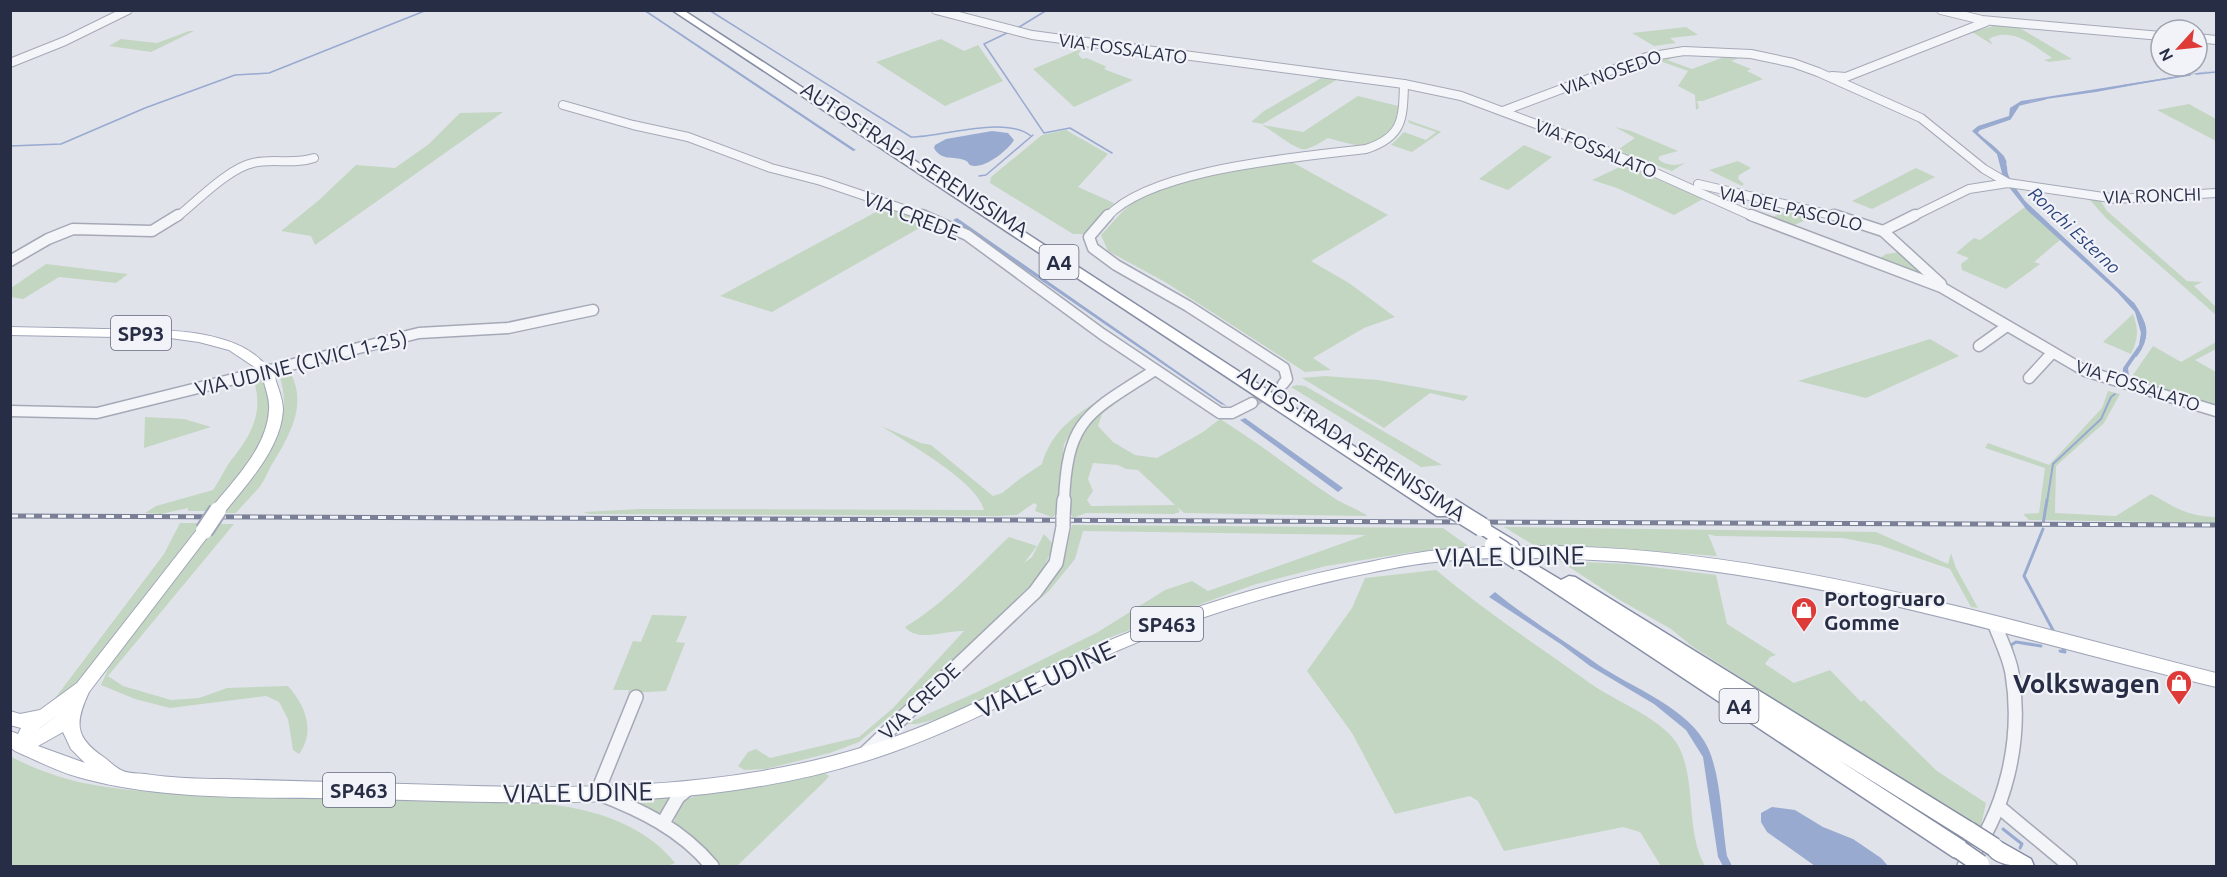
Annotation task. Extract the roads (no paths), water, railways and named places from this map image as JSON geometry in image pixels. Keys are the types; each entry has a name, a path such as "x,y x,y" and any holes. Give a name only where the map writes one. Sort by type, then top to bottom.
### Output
{"highway":[{"name":"AUTOSTRADA SERENISSIMA","path":"676,10 1447,509"},
{"name":"AUTOSTRADA SERENISSIMA","path":"686,10 1514,553 1969,831 2024,867"},
{"name":"AUTOSTRADA SERENISSIMA","path":"1514,553 1972,862"}],"main road":[{"name":"SP93","path":"10,331 170,334 220,342 251,357 266,373 274,395 276,411 267,440 248,470 83,688 70,716 52,731 14,741"},
{"name":"VIALE UDINE","path":"14,741 76,770 184,786 517,794 688,789 804,772 862,756 928,732 1095,654 1199,610 1297,582 1395,562 1444,555 1578,553 1679,560 1781,574 2217,680"},
{"name":"SP93","path":"14,741 26,734 34,723 83,688"},
{"name":"SP93","path":"10,718 20,721 45,715"},
{"path":"70,716 70,730 76,743 92,760 122,778"}],"street":[{"path":"10,63 65,42 128,10"},
{"name":"VIA FOSSALATO","path":"936,10 1032,35 1404,84 1447,92 1622,157 1757,218 1941,287 2052,353 2103,378 2217,411"},
{"path":"1941,10 1993,21 2149,35"},
{"path":"1962,16 1972,26"},
{"path":"1848,86 1845,82 1846,77 1972,26 1993,21"},
{"name":"VIA NOSEDO","path":"1503,111 1647,57 1671,52 1724,51 1751,54 1802,66 1921,118 1984,169 2012,184"},
{"name":"VIA NOSEDO","path":"1827,76 1846,77"},
{"path":"1283,384 1287,379 1284,368 1188,306 1116,265 1093,248 1089,237 1117,208 1144,194 1197,175 1227,167 1366,149 1385,143 1393,137 1401,123 1404,84"},
{"name":"VIA CREDE","path":"563,105 688,137 771,168 821,181 939,220 967,235 1155,370 1093,412 1080,425 1073,439 1066,464 1060,555 1052,572 1028,598 862,756"},
{"name":"VIA DEL PASCOLO","path":"1622,157 1711,189 1837,216 1883,231 1938,281 1941,287"},
{"path":"10,261 73,229 152,231 170,222 241,166 256,162 299,162 314,158"},
{"name":"VIA RONCHI","path":"1883,231 1970,189 2012,184 2117,199 2217,193"},
{"name":"VIA UDINE (CIVICI 1-25)","path":"10,411 96,413 419,333 508,328 593,310"},
{"path":"1978,346 2007,326"},
{"path":"2029,378 2052,353"},
{"path":"1155,370 1220,413 1232,414 1252,403"},
{"path":"1972,862 1999,807 2006,781 2014,711 2012,671 1995,625"},
{"path":"636,697 597,793 642,811 678,831 702,853 712,867"},
{"path":"663,823 678,796 688,789"},
{"path":"1999,807 2070,867"}],"water":[{"path":"644,11 647,11 856,150 853,151"},
{"path":"2172,78 2032,101 2019,105 2010,119 1982,128 1977,133 2003,156 2012,182 2003,177 1997,154 1972,131 1978,126 2009,116 2010,108 2021,101"},
{"path":"992,131 1008,133 1014,140 997,157 979,166 972,166 964,160 940,155 934,148 946,139"},
{"path":"2008,186 2015,187 2025,201 2134,303 2141,314 2145,323 2146,337 2140,351 2128,368 2130,384 2122,382 2123,368 2139,345 2141,333 2135,312 2117,292 2027,210"},
{"path":"957,218 1227,406 953,220"},
{"path":"1245,418 1343,488 1338,492 1240,420"},
{"path":"1495,592 1597,664 1659,700 1688,721 1708,748 1716,772 1727,856 1732,866 1723,866 1718,857 1703,757 1686,730 1654,704 1590,666 1489,597"},
{"path":"1772,807 1795,810 1823,827 1853,839 1881,858 1888,866 1815,866 1767,832 1761,822 1761,813"}],"waterway":[{"path":"10,146 61,144 145,108 235,75 269,73 427,10"},
{"path":"709,10 911,137 990,127 1020,130 1031,136"},
{"path":"1016,29 1047,10"},
{"path":"1112,10 1145,10"},
{"path":"1007,33 984,44 1044,133 1070,128 1112,153"},
{"name":"Ronchi Esterno","path":"2209,73 2216,72"},
{"name":"Ronchi Esterno","path":"2121,86 2171,78"},
{"name":"Ronchi Esterno","path":"2006,162 2003,156 1977,133 1978,130 2010,119 2019,105 2045,99"},
{"path":"979,176 986,175 1033,135"},
{"name":"Ronchi Esterno","path":"2006,168 2006,174 2011,181"},
{"name":"Ronchi Esterno","path":"2133,303 2144,323 2145,330 2144,342 2136,356"},
{"path":"2047,502 2053,464 2101,419 2111,397 2115,394"},
{"path":"2043,524 2047,500"},
{"path":"2043,529 2024,576 2054,632"},
{"path":"2012,652 2011,645 2016,642 2041,646"},
{"path":"2060,651 2065,652 2063,648"},
{"path":"2003,829 2022,844 2020,848"}],"tunnel":[{"path":"1252,403 1283,384"}],"railway":[{"path":"10,516 2216,525"}],"place":[{"name":"Portogruaro Gomme","path":"1804,633"},
{"name":"Volkswagen","path":"2179,706"}]}
